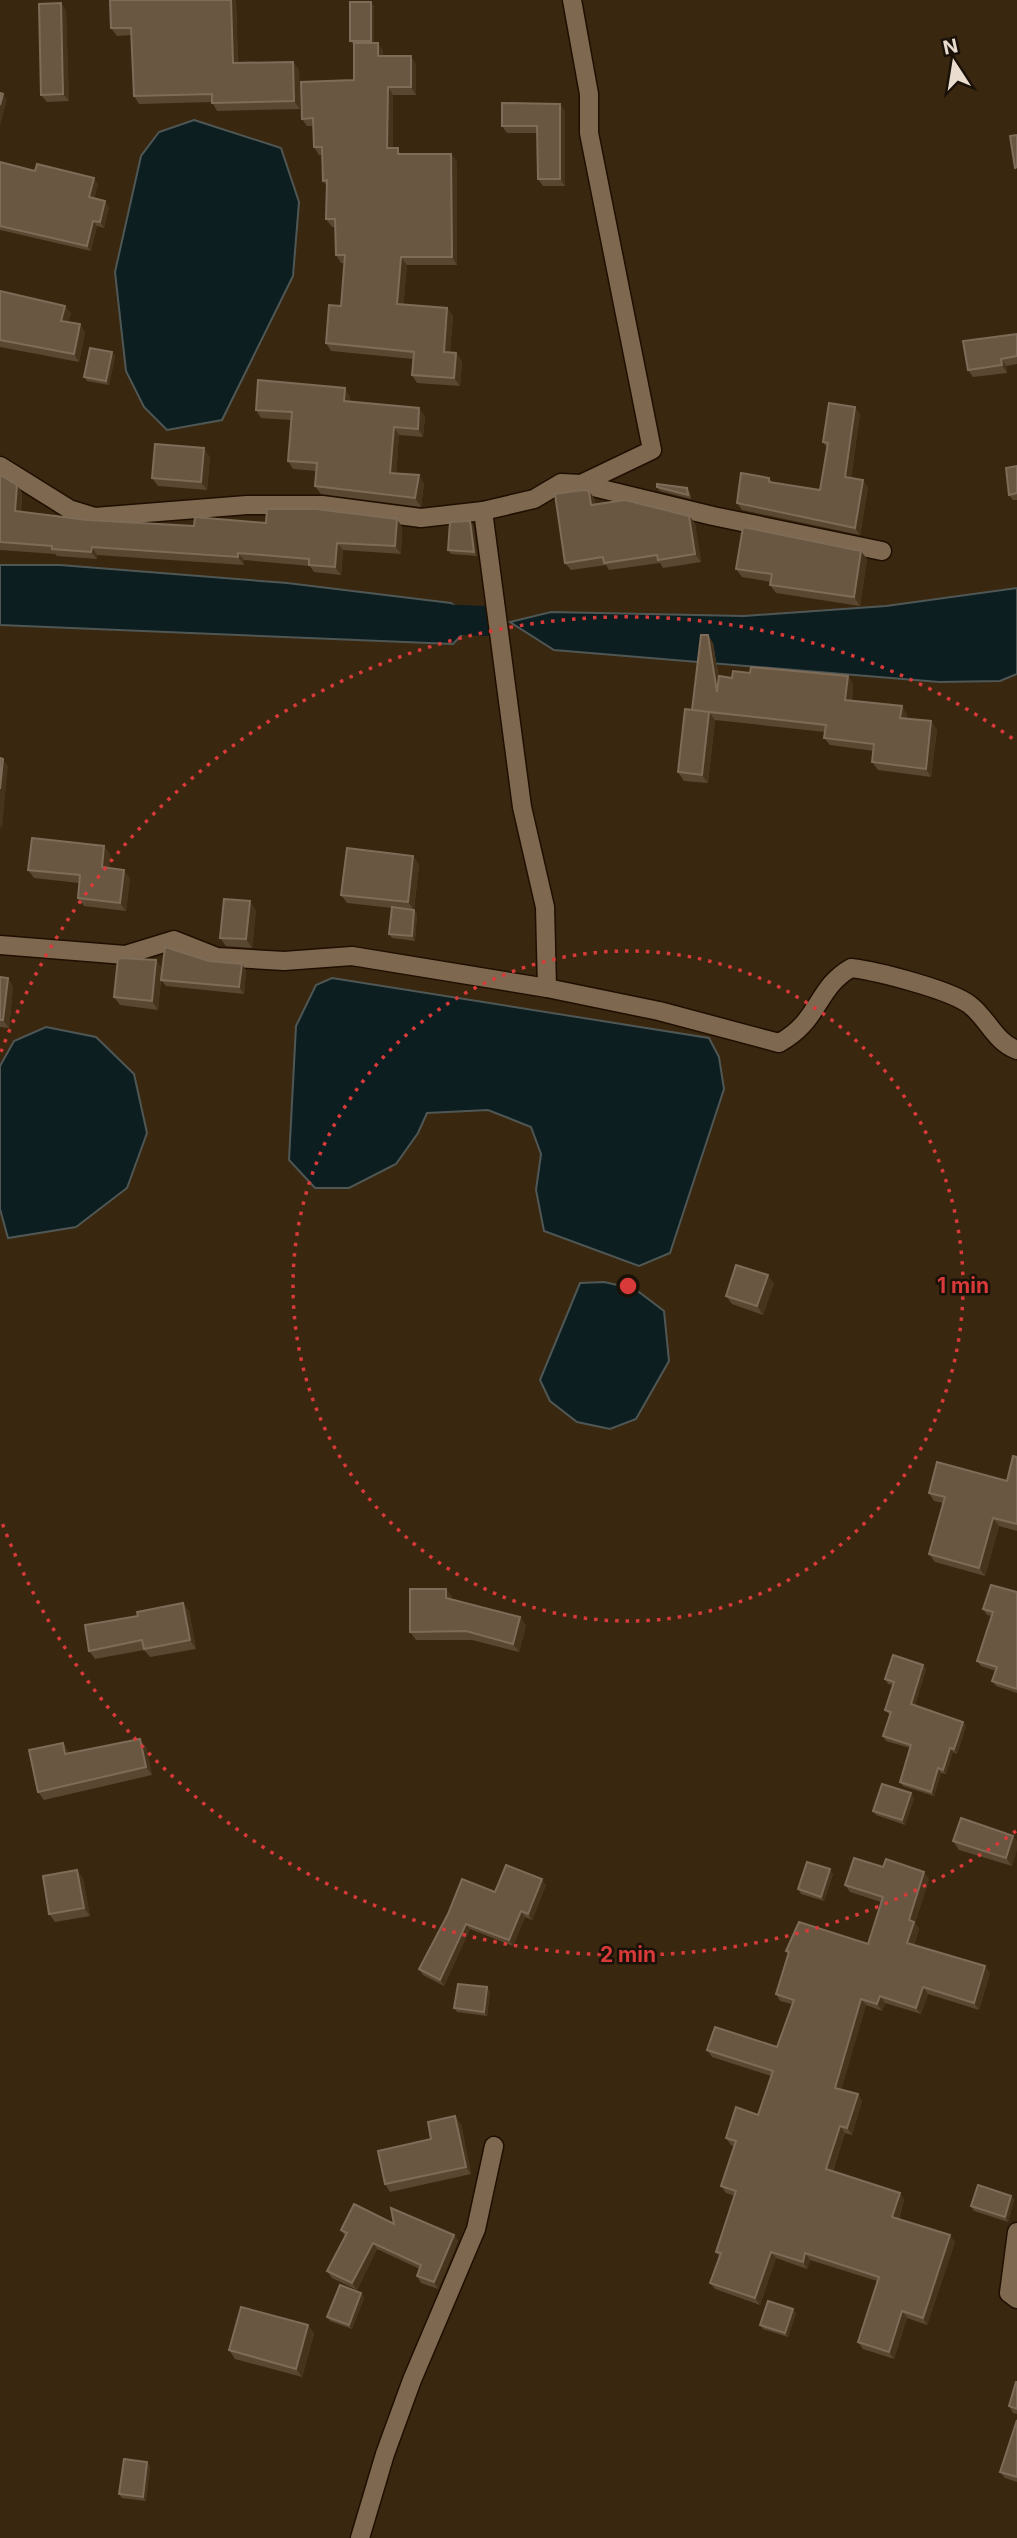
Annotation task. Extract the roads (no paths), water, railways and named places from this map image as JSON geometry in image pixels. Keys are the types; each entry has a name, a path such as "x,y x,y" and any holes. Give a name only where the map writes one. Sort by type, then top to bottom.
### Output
{"street":[{"path":"572,0 589,94 589,132 652,450 581,484"},
{"path":"0,466 69,509 95,516 247,505 322,505 421,518 483,511 534,499 561,483 581,484 680,509 883,551"},
{"path":"483,511 522,807 545,907 547,988"},
{"path":"0,945 125,955 174,940 189,943 201,953 217,957 284,961 352,957 547,988 659,1012 779,1043 798,1033 836,976 851,968 895,976 968,1003 998,1038 1017,1050"},
{"path":"360,2538 385,2454 476,2229 494,2146"},
{"path":"1017,2232 1009,2293 1017,2299"}],"waterway":[{"path":"438,619 485,621"}]}
